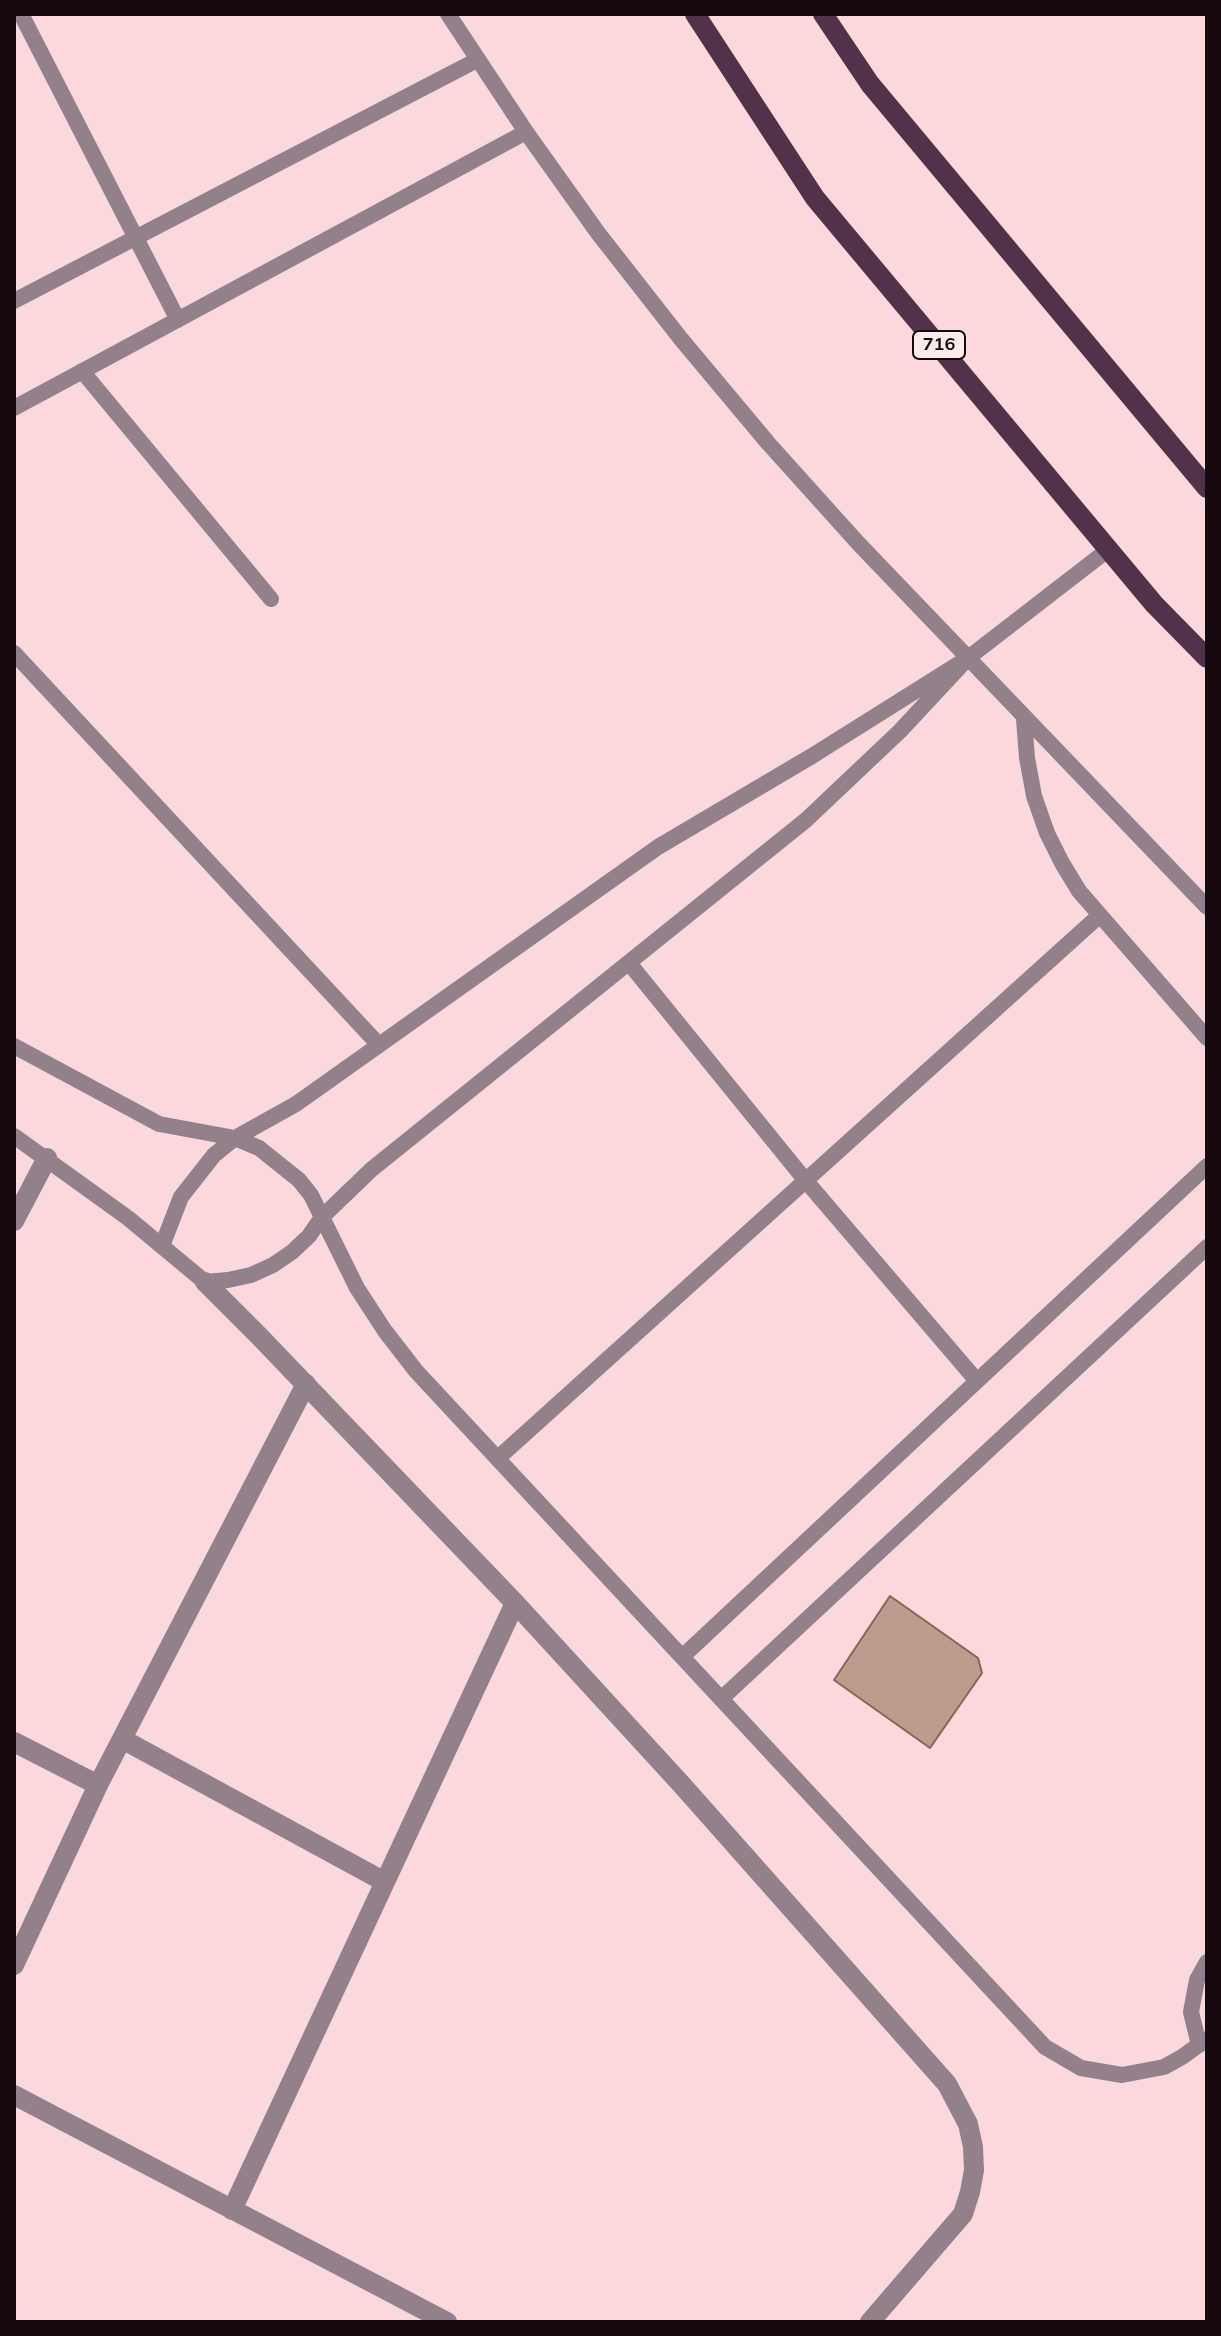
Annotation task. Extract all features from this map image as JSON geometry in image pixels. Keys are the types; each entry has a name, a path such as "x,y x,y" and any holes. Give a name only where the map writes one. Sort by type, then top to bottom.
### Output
{"main road":[{"name":"716","path":"695,14 815,198 1154,604 1207,658"},
{"path":"823,14 870,84 1207,488"}],"street":[{"path":"14,1221 47,1158"},
{"path":"205,1282 515,1603 947,2084 959,2103 973,2147 974,2170 963,2214 870,2322"},
{"path":"14,1965 98,1785 306,1384"},
{"path":"232,2210 515,1603"},
{"path":"122,1739 385,1882"},
{"path":"14,1742 98,1785"},
{"path":"14,2095 447,2322"}],"lane":[{"path":"448,14 526,132 607,245 768,443 1024,719 1207,907"},
{"path":"18,15 178,320"},
{"path":"14,301 477,60"},
{"path":"14,408 526,132"},
{"path":"82,371 271,599"},
{"path":"162,1246 181,1197 214,1155 235,1138 296,1104 658,847 812,756 968,658 1109,549"},
{"path":"14,653 379,1045"},
{"path":"14,1136 128,1218 205,1282 251,1275 273,1265 309,1236 322,1217 372,1169 806,820 900,731 968,658"},
{"path":"1024,719 1029,770 1047,833 1079,891 1207,1038"},
{"path":"498,1458 1100,915"},
{"path":"629,963 806,1181 977,1381"},
{"path":"14,1046 159,1124 235,1138 259,1148 280,1162 311,1195 357,1288 416,1371 1045,2047 1081,2068 1122,2075 1164,2067 1203,2042 1193,2029 1192,2003 1197,1980 1207,1962"},
{"path":"682,1657 1207,1166"},
{"path":"721,1699 1207,1247"}],"building":[{"path":"890,1596 978,1658 982,1673 930,1748 834,1680"}]}
